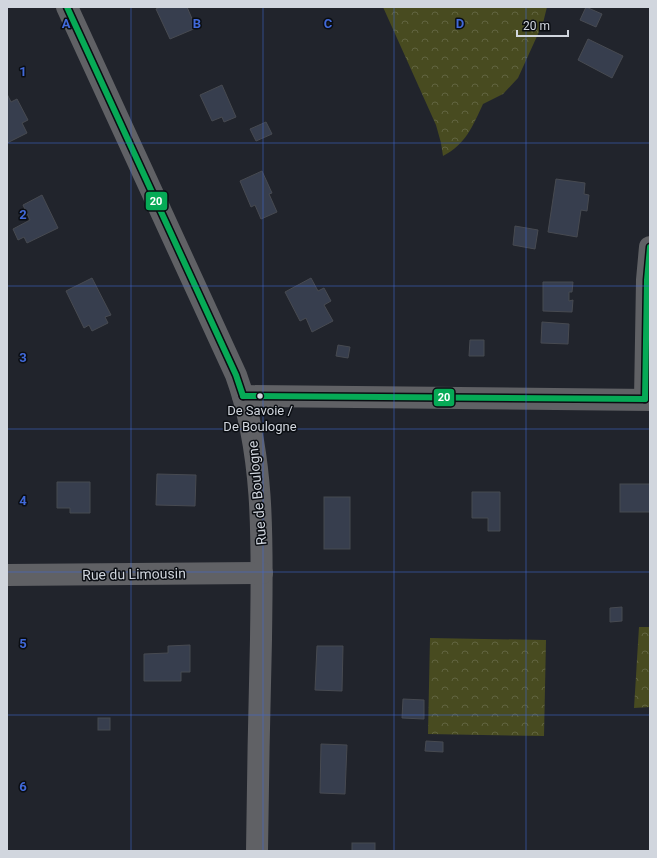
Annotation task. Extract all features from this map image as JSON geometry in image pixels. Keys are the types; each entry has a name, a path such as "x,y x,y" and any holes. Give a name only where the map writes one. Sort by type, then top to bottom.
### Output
{"street":[{"name":"Rue de Boulogne","path":"67,7 236,375 251,429 258,484 262,545 257,851"},
{"path":"243,396 647,399 647,280 650,247"},
{"name":"Rue du Limousin","path":"7,576 262,573"}],"green space":[{"path":"383,7 547,7 543,23 518,78 503,94 483,104 472,127 463,141 451,152 443,156 436,125"},
{"path":"639,627 650,627 650,707 634,708"},
{"path":"430,638 546,640 544,736 428,734"}],"building":[{"path":"160,7 187,7 196,28 170,39 156,9"},
{"path":"586,7 602,14 596,27 580,20"},
{"path":"588,39 623,56 612,78 578,60"},
{"path":"222,85 236,117 224,122 222,117 212,121 200,95"},
{"path":"7,94 11,102 17,99 28,120 22,123 27,133 7,143"},
{"path":"266,122 272,134 256,141 250,129"},
{"path":"262,171 272,193 269,194 277,212 261,219 255,205 251,207 240,181"},
{"path":"556,179 585,183 584,194 589,195 587,211 581,210 577,237 548,232"},
{"path":"42,195 58,228 27,243 24,237 18,240 13,229 30,220 23,205"},
{"path":"515,226 538,230 535,249 513,245"},
{"path":"92,278 111,315 105,317 108,323 92,331 89,325 84,328 66,291"},
{"path":"311,278 318,291 324,288 331,301 324,305 333,321 312,332 306,318 300,321 285,292"},
{"path":"543,282 573,282 572,292 569,292 569,301 573,300 572,312 543,311"},
{"path":"542,322 569,324 568,344 541,343"},
{"path":"470,340 484,340 484,356 469,356"},
{"path":"338,345 350,347 348,358 336,356"},
{"path":"157,474 196,475 195,506 156,505"},
{"path":"57,482 90,482 90,513 70,513 70,508 57,508"},
{"path":"620,484 650,484 650,512 620,512"},
{"path":"472,492 500,492 500,531 488,531 488,518 472,518"},
{"path":"324,497 350,497 350,549 324,549"},
{"path":"622,607 622,621 610,622 610,608"},
{"path":"190,645 190,672 181,672 181,681 144,681 144,654 168,653 168,646"},
{"path":"317,646 343,646 342,691 315,690"},
{"path":"403,699 424,700 424,719 402,718"},
{"path":"98,718 110,718 110,730 98,730"},
{"path":"426,741 443,742 443,752 425,751"},
{"path":"321,744 347,745 345,794 320,793"},
{"path":"352,843 375,843 375,851 352,851"}],"transit line":[{"name":"20","path":"67,7 236,375 243,396"},
{"name":"20","path":"645,399 647,280 650,247"},
{"name":"20","path":"243,396 645,399"}],"place":[{"name":"De Savoie / De Boulogne","path":"260,396"}]}
